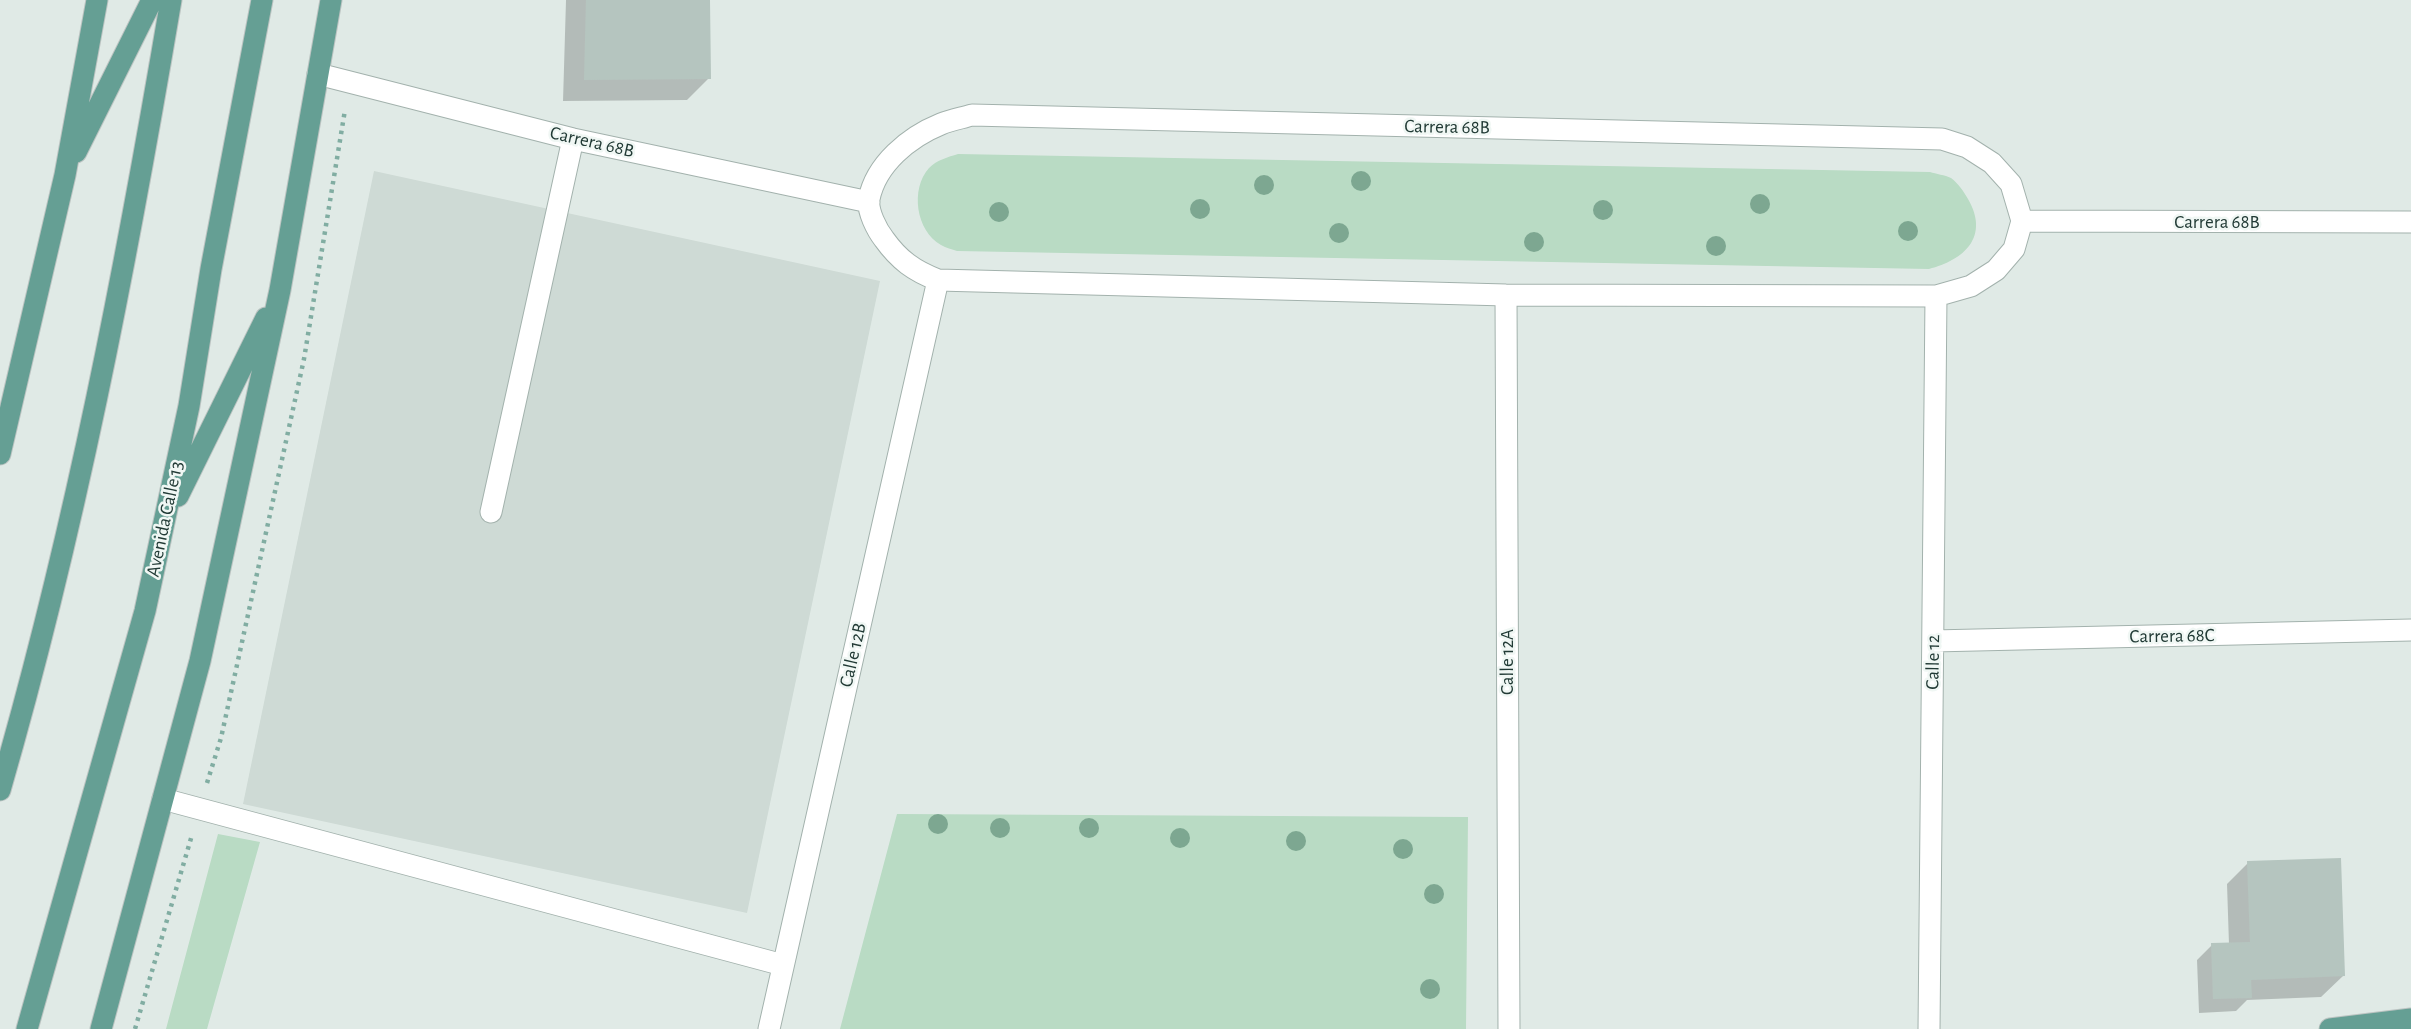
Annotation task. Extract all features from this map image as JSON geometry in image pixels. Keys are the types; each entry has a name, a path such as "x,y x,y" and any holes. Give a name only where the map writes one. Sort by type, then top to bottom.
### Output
{"main road":[{"path":"0,453 65,175 97,0"},
{"path":"65,175 152,0"},
{"path":"0,790 42,641 70,518 127,243 171,0"},
{"name":"Avenida Calle 13","path":"27,1029 145,611 189,406 211,269 262,0"},
{"path":"101,1029 200,661 280,290 331,0"},
{"path":"164,523 280,290"},
{"path":"2330,1029 2411,1019"}],"street":[{"name":"Carrera 68B","path":"318,74 573,139 869,202 879,175 891,157 912,139 941,124 972,115 1942,139 1967,147 1992,163 2011,184 2022,221 2411,222"},
{"path":"491,512 573,139"},
{"path":"869,202 877,229 895,255 916,271 938,280 1506,295 1936,296 1971,286 1996,270 2014,249 2022,221"},
{"name":"Calle 12B","path":"769,1029 938,280"},
{"name":"Calle 12A","path":"1506,295 1509,1029"},
{"name":"Calle 12","path":"1929,1029 1936,296"},
{"name":"Carrera 68C","path":"1933,641 2411,630"},
{"path":"163,799 783,965"}],"shaded area":[{"path":"374,171 880,281 747,913 243,804"}],"green space":[{"path":"958,154 1930,172 1951,178 1958,185 1968,199 1976,225 1975,235 1963,253 1929,269 957,251 941,245 926,230 918,209 918,198 919,187 929,168"},
{"path":"897,814 1468,817 1466,1029 840,1029"},
{"path":"218,834 260,842 207,1029 166,1029"}],"building":[{"path":"586,0 710,0 711,79 584,80"},
{"path":"2341,858 2345,976 2251,980 2252,998 2213,999 2211,943 2250,942 2247,861"}]}
